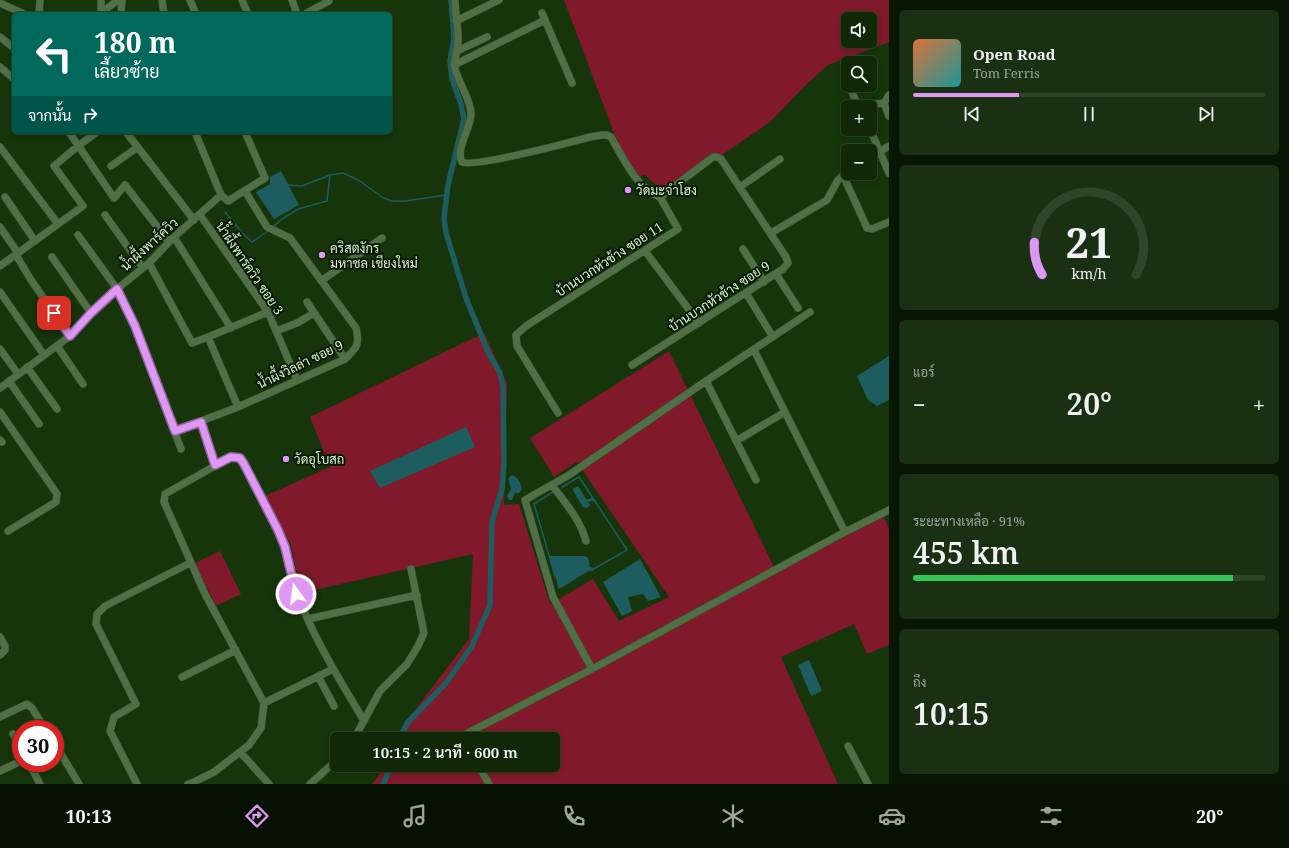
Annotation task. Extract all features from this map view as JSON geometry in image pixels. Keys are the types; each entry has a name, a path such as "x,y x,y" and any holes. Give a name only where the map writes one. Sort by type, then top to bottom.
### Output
{"street":[{"path":"38,12 40,0"},
{"path":"101,0 101,12"},
{"path":"102,12 118,0"},
{"path":"121,12 122,0"},
{"path":"162,0 164,12"},
{"path":"190,0 195,12"},
{"path":"242,0 247,12"},
{"path":"292,0 296,12"},
{"path":"455,0 458,42 454,65 456,75 469,105 471,114 470,125 462,146 460,159 466,164 487,161 590,137 607,135 611,137 634,177 656,196 660,197 715,156 721,159 771,233 827,200 835,184 841,177"},
{"path":"456,21 499,0"},
{"path":"309,12 329,1"},
{"path":"0,3 20,12"},
{"path":"542,13 572,83"},
{"path":"454,65 545,20"},
{"path":"0,37 12,46"},
{"path":"457,51 488,37"},
{"path":"0,67 12,77"},
{"path":"877,104 884,103 889,96"},
{"path":"884,103 889,116"},
{"path":"70,134 114,198 126,185 171,240 231,328"},
{"path":"0,266 83,206 54,166 94,134"},
{"path":"128,134 194,220"},
{"path":"196,134 221,195 228,201 264,178 246,134"},
{"path":"873,136 889,173"},
{"path":"879,152 889,146"},
{"path":"0,147 58,224"},
{"path":"111,166 138,147"},
{"path":"740,187 780,159"},
{"path":"848,180 867,228 872,229 889,222"},
{"name":"น้ำผึ้งวิลล่า ซอย 9","path":"175,431 238,407 345,359 355,350 358,340 356,328 290,238 267,227 244,191"},
{"name":"น้ำผึ้งพาร์ควิว","path":"0,388 70,336 91,313 146,265 171,240 221,195"},
{"path":"5,197 35,241"},
{"name":"บ้านบวกหัวช้าง ซอย 11","path":"558,413 517,346 516,335 526,326 543,317 678,229 660,197"},
{"path":"105,215 146,265 192,342 231,328 268,312"},
{"name":"น้ำผึ้งพาร์ควิว ซอย 3","path":"200,215 268,312 297,380"},
{"path":"0,227 31,280 70,336"},
{"name":"บ้านบวกหัวช้าง ซอย 9","path":"632,365 699,324 786,267 788,263 786,257 771,233"},
{"path":"78,235 117,289 135,326 181,449"},
{"path":"321,281 382,238"},
{"path":"742,249 764,282"},
{"path":"645,251 699,324"},
{"path":"52,257 91,313"},
{"path":"776,274 798,308"},
{"path":"0,292 44,355"},
{"path":"746,293 773,337"},
{"path":"307,302 345,359"},
{"path":"592,669 553,597 525,500 569,475 810,312"},
{"path":"276,331 297,323 314,313"},
{"path":"208,337 238,407"},
{"path":"57,346 83,384"},
{"path":"0,349 18,374"},
{"path":"754,350 845,532"},
{"path":"27,367 57,409"},
{"path":"9,381 39,424"},
{"path":"706,381 756,480"},
{"path":"736,441 785,412"},
{"path":"2,418 57,494 56,502 8,531"},
{"path":"201,422 215,465"},
{"path":"188,784 214,772 249,745 260,728 264,703 205,594 164,502 165,494 231,457 240,458 244,464 278,530 285,547 292,581 308,619 333,669 364,721"},
{"path":"552,485 578,520 586,541"},
{"path":"472,732 845,532 889,510"},
{"path":"137,784 110,731 114,717 136,704 96,624 97,614 105,606 190,563"},
{"path":"358,732 380,692 406,664 418,646 424,633 411,569"},
{"path":"308,619 417,596"},
{"path":"0,637 5,646 5,650 0,655"},
{"path":"182,677 236,650"},
{"path":"264,703 333,669"},
{"path":"318,676 334,706"},
{"path":"0,717 28,704 39,720"},
{"path":"848,746 868,784"},
{"path":"240,752 268,784"},
{"path":"64,758 80,784"},
{"path":"0,771 12,765"},
{"path":"310,784 330,766"},
{"path":"34,772 40,784"},
{"path":"482,772 488,784"}],"shaded area":[{"path":"564,0 889,0 889,42 877,47 877,12 841,12 841,48 873,48 852,56 841,56 841,60 828,65 770,122 722,155 712,153 663,192 644,174 639,178 618,144"},
{"path":"484,333 507,383 504,505 519,504 550,604 593,579 619,621 669,597 577,462 554,477 530,438 669,351 776,571 884,517 889,529 889,645 867,654 854,624 781,657 838,784 372,784 381,772 560,772 560,732 398,732 469,639 473,554 301,593 291,545 265,496 330,467 310,417"},
{"path":"220,551 241,594 216,606 195,563"}],"water":[{"path":"281,171 299,205 274,219 256,192 270,184 270,177"},
{"path":"889,356 889,400 877,406 868,400 857,376"},
{"path":"466,427 475,447 380,488 370,471"},
{"path":"512,475 519,480 522,489 519,493 515,493 512,500 509,500 507,496 511,489 509,478"},
{"path":"578,486 586,499 592,497 594,501 587,502 590,504 589,507 583,507 574,493 573,489"},
{"path":"549,556 584,556 588,559 590,567 594,568 559,588"},
{"path":"640,559 661,597 648,601 643,594 628,597 632,611 622,616 603,582"},
{"path":"809,660 822,691 811,696 798,665"}],"waterway":[{"path":"403,732 408,722 446,683 472,646 490,605 492,522 502,489 504,463 503,387 500,373 488,352 466,298 446,233 444,218 448,185 464,119 461,104 452,79 450,61 454,38 451,0"},
{"path":"288,185 302,186 330,175 343,173 360,181 382,197 391,201 405,201 447,195"},
{"path":"273,227 282,219 298,209 327,201 330,175"},
{"path":"225,212 243,234 252,242 268,231"},
{"path":"562,487 579,477 627,550 590,571"},
{"path":"553,492 534,504 555,576"},
{"path":"558,583 559,588 576,578"},
{"path":"383,784 389,772"}],"place":[{"name":"วัดมะจำโฮง","path":"628,190"},
{"name":"คริสตงักร มหาชล เชียงใหม่","path":"322,255"},
{"name":"วัดอุโบสถ","path":"286,459"}],"route":[{"path":"54,313 70,336 91,313 117,289 135,326 175,431 201,422 215,465 231,457 240,458 278,530 285,547 296,594"}]}
